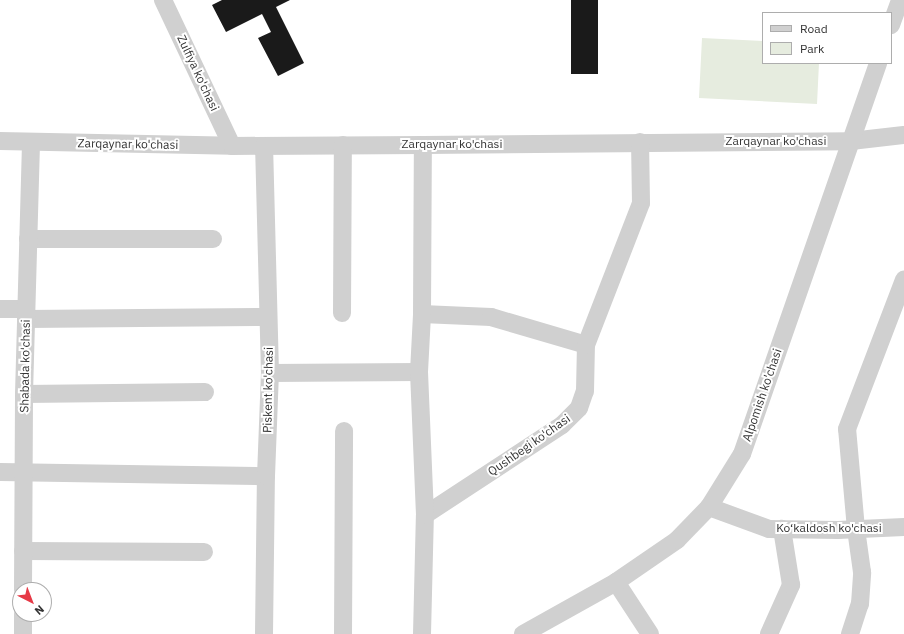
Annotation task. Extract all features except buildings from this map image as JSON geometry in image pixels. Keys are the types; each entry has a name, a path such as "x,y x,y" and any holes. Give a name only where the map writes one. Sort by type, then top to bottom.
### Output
{"street":[{"name":"Zulfiya ko'chasi","path":"162,0 232,146"},
{"path":"892,22 900,0"},
{"name":"Alpomish ko'chasi","path":"523,634 616,582 677,540 709,508 742,454 878,64"},
{"name":"Zarqaynar ko'chasi","path":"0,141 232,146 343,144 423,145 851,141 904,135"},
{"name":"Shabada ko'chasi","path":"23,582 25,471 24,394 31,142"},
{"name":"Qushbegi ko'chasi","path":"424,515 562,425 579,408 585,391 586,345 641,202 640,142"},
{"path":"342,313 343,144"},
{"path":"422,634 424,515 419,372 422,314 423,145"},
{"name":"Piskent ko'chasi","path":"264,146 270,373 266,476 264,634"},
{"path":"28,239 213,239"},
{"path":"850,634 860,604 862,572 856,530 847,429 904,280"},
{"path":"0,309 26,314 268,317"},
{"path":"422,314 491,317 586,345"},
{"path":"270,373 419,372"},
{"path":"24,394 205,392"},
{"path":"343,634 344,431"},
{"path":"0,472 25,471 266,476"},
{"name":"Ko‘kaldosh ko'chasi","path":"709,508 768,529 856,530 904,528"},
{"path":"769,634 791,585 782,529"},
{"path":"24,551 204,552"},
{"path":"616,582 650,634"},
{"path":"23,622 23,634"}],"green space":[{"path":"702,38 762,41 762,64 819,64 817,104 699,98"}]}
